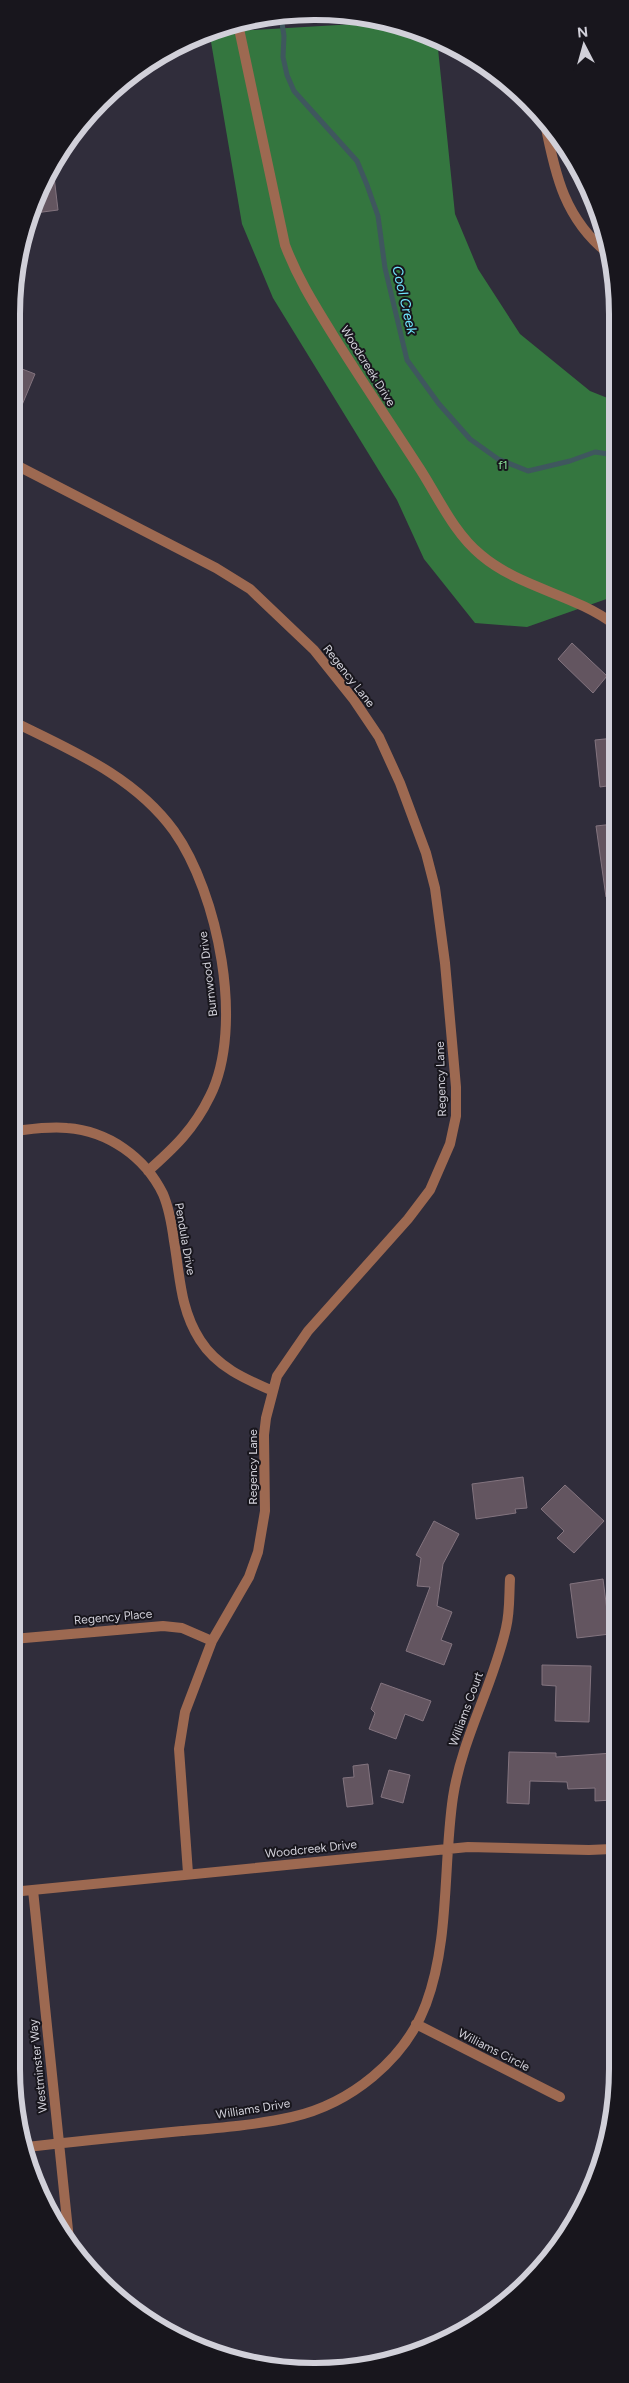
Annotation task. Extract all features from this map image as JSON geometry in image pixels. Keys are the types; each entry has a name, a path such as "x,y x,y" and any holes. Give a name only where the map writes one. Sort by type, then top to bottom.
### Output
{"street":[{"name":"Woodcreek Drive","path":"239,30 285,244 296,275 358,376 455,525 479,554 502,572 569,600 609,620"},
{"path":"548,135 555,173 574,218 594,243 601,248"},
{"name":"Regency Lane","path":"20,467 216,568 250,589 314,650 354,700 379,737 400,782 426,853 436,897 456,1087 456,1116 450,1144 430,1190 408,1219 308,1331 277,1376 264,1435 265,1511 260,1543 249,1577 212,1641 185,1712 179,1749 188,1874"},
{"name":"Burnwood Drive","path":"20,725 99,764 141,796 174,831 195,869 209,903 219,942 225,1000 227,1036 220,1069 211,1095 196,1121 179,1144 148,1171"},
{"name":"Pendula Drive","path":"20,1131 66,1128 87,1130 120,1145 138,1159 163,1194 169,1213 184,1310 200,1341 235,1374 273,1391"},
{"name":"Williams Court","path":"447,1849 456,1779 506,1626 510,1579"},
{"name":"Regency Place","path":"20,1638 163,1626 182,1628 212,1641"},
{"name":"Woodcreek Drive","path":"20,1891 468,1847 609,1849"},
{"name":"Williams Drive","path":"31,2147 250,2124 294,2117 330,2103 360,2087 382,2069 402,2047 426,2005 440,1942 447,1849"},
{"name":"Westminster Way","path":"33,1890 68,2229"},
{"name":"Williams Circle","path":"416,2024 560,2097"}],"green space":[{"name":"f1","path":"358,24 391,30 438,47 455,214 478,269 520,334 590,391 609,399 609,598 527,627 475,623 424,559 397,500 273,298 242,224 211,39 235,31"}],"building":[{"path":"54,176 58,210 38,213"},
{"path":"20,368 35,374 20,410"},
{"path":"572,643 607,676 593,693 558,659"},
{"path":"609,739 609,786 600,787 595,740"},
{"path":"609,825 609,897 606,897 596,826"},
{"path":"523,1477 527,1508 515,1509 516,1513 476,1519 472,1484"},
{"path":"565,1485 604,1521 574,1553 557,1538 564,1531 541,1509"},
{"path":"434,1521 459,1534 443,1564 437,1606 452,1612 441,1640 452,1644 444,1665 406,1651 430,1587 417,1586 421,1558 416,1555"},
{"path":"603,1579 609,1634 577,1638 570,1584"},
{"path":"542,1665 591,1666 589,1722 555,1721 556,1686 542,1685"},
{"path":"381,1683 431,1701 423,1721 405,1714 396,1739 369,1729 375,1713 371,1709"},
{"path":"509,1752 556,1753 556,1757 609,1753 609,1800 595,1801 595,1788 568,1789 567,1782 530,1781 529,1804 507,1803"},
{"path":"368,1764 373,1804 347,1807 343,1778 354,1777 353,1766"},
{"path":"389,1770 410,1775 403,1803 381,1797"}],"waterway":[{"name":"Cool Creek","path":"282,22 284,36 283,57 287,75 294,91 357,161 367,185 378,216 385,268 407,360 439,404 470,439 498,459 528,471 570,461 595,452 609,454"}]}
